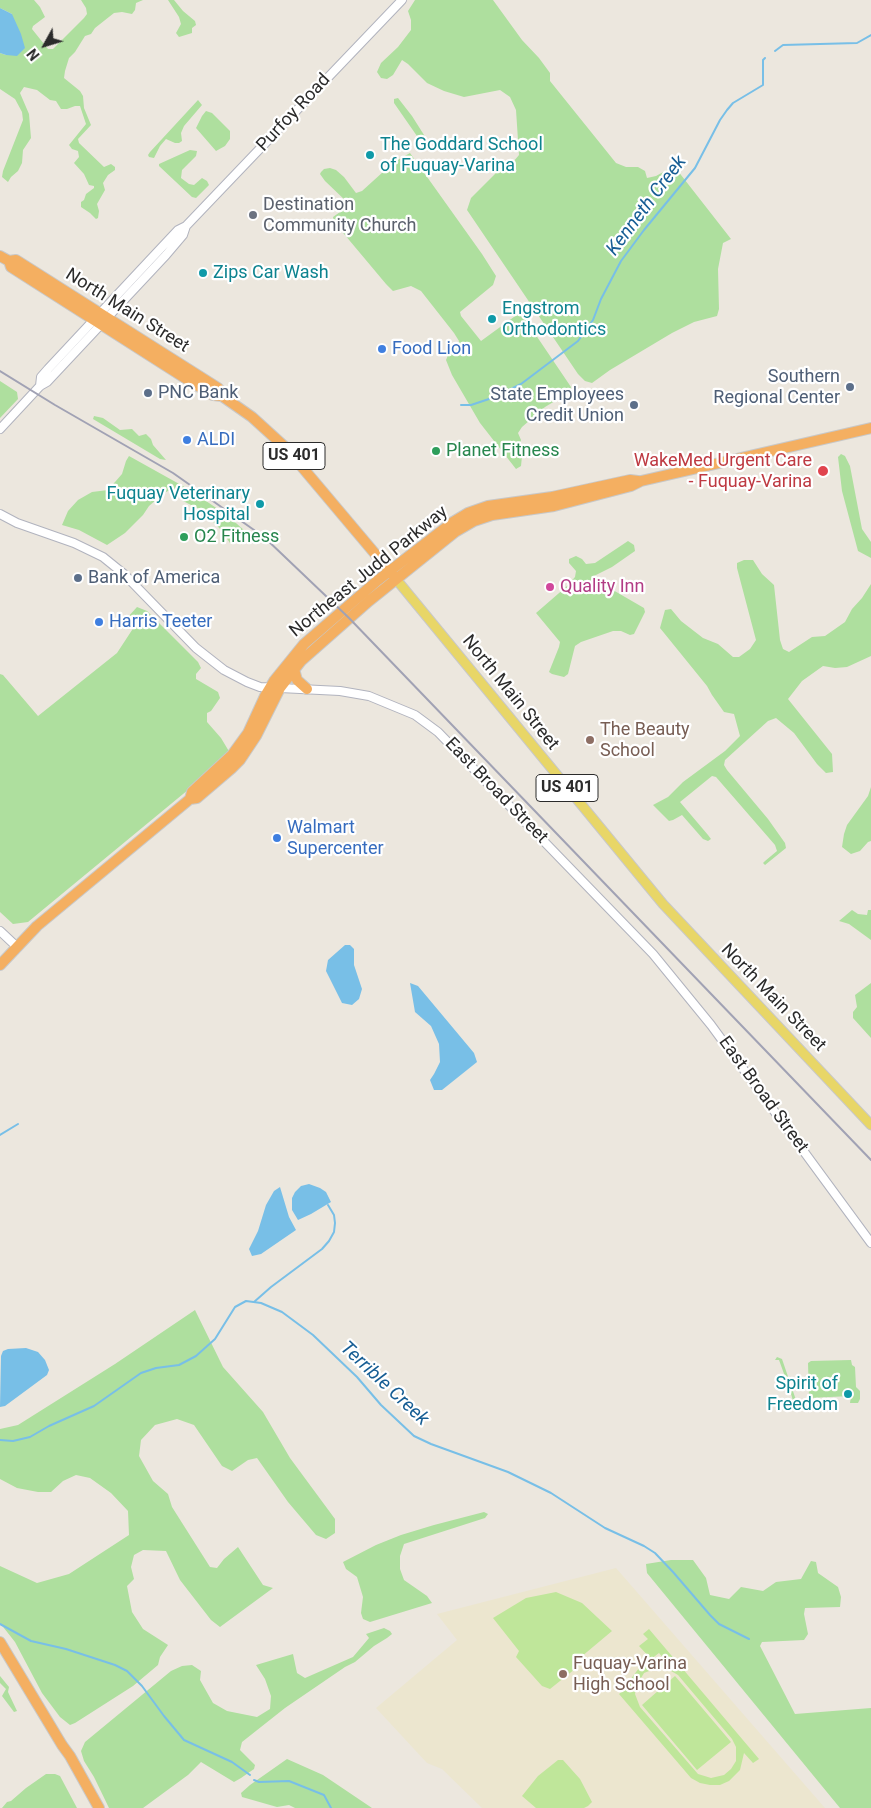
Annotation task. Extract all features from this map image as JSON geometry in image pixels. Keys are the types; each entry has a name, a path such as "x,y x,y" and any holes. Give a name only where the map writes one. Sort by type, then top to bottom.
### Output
{"highway":[{"name":"North Main Street","path":"4,259 11,267 100,319 213,395 222,396 252,417 286,448 393,575"},
{"name":"Northeast Judd Parkway","path":"0,965 16,946 53,913 190,799 197,798 240,760 256,736 286,665 304,644 393,575 455,532 474,521 492,515 554,506 632,486 641,481 871,428"},
{"name":"Northeast Judd Parkway","path":"275,688 434,535 461,517 488,506 552,497 630,480 641,481"},
{"path":"492,515 495,509 501,508 510,502"},
{"path":"294,669 297,680 307,689"},
{"path":"0,1642 70,1756 99,1808"},
{"path":"62,1745 66,1758 92,1808"}],"main road":[{"name":"Purfoy Road","path":"0,429 40,386 42,377 100,319 178,230 186,226 402,0"},
{"name":"East Broad Street","path":"0,514 17,523 74,543 103,557 124,574 196,648 212,661 247,682 258,687 356,693 386,702 415,715 428,724 450,743 653,954 715,1031 871,1243"},
{"name":"North Main Street","path":"393,575 668,910 871,1124"},
{"path":"0,930 16,946"}],"shaded area":[{"name":"Fuquay-Varina High School","path":"616,1568 825,1808 482,1808 442,1769 427,1763 376,1708 457,1640 437,1614"}],"green space":[{"path":"0,0 34,0 45,17 33,26 32,29 48,49 53,49 87,14 81,0 143,0 136,3 132,14 114,13 95,28 91,34 85,36 69,58 65,71 64,78 80,91 83,96 84,108 91,125 78,139 79,143 104,167 111,164 115,167 115,170 108,175 103,183 105,190 97,204 99,211 98,218 96,219 81,207 81,202 94,186 89,185 84,174 74,163 79,157 78,151 72,149 69,145 86,124 80,106 61,109 56,101 50,100 37,90 24,87 20,93 29,114 31,138 23,150 22,163 18,171 8,182 2,177 23,120 22,112 15,99 0,89 0,53 6,55 12,14 0,8"},
{"path":"168,0 174,0 195,21 196,25 192,28 192,33 179,37 176,33 181,24 179,17"},
{"path":"415,0 493,0 522,40 550,73 550,81 616,163 626,167 638,167 645,171 647,178 656,176 674,166 731,239 723,243 718,269 719,309 717,316 694,322 672,333 592,383 585,381 578,374 467,210 471,198 502,167 513,162 519,155 516,110 510,97 500,90 464,97 444,91 427,83 402,60 393,75 387,79 381,78 377,72 381,63 398,47 411,30 411,20 408,11"},
{"path":"398,98 431,146 430,149 426,149 394,103 394,99"},
{"path":"198,100 202,105 184,126 181,133 182,141 175,143 166,139 154,158 149,157 150,152"},
{"path":"206,111 212,113 230,131 230,139 225,146 216,151 196,128"},
{"path":"190,150 197,151 196,156 182,170 181,178 194,185 202,178 209,185 196,198 192,197 159,166 159,164"},
{"path":"410,153 496,276 493,285 460,312 461,316 481,341 518,314 523,316 571,387 570,392 545,407 522,427 518,433 521,440 519,450 522,456 521,466 516,469 480,423 452,375 446,360 449,353 457,348 459,341 454,333 421,291 411,286 393,291 334,222 333,217 347,207 347,202 320,174 324,169 336,170 356,193 362,191 394,162"},
{"path":"0,381 17,392 18,399 0,418"},
{"path":"94,416 103,418 120,430 132,429 139,436 146,434 166,460 160,459 93,419"},
{"path":"841,454 845,456 850,466 862,529 871,542 871,558 858,551 842,491 838,457"},
{"path":"129,456 190,490 228,516 245,531 230,543 221,530 203,511 183,501 172,489 164,493 149,506 125,533 107,545 79,530 62,525 68,511 78,500 92,492 108,490 122,474"},
{"path":"628,541 634,545 635,551 612,567 594,576 591,581 606,586 644,608 645,612 634,634 630,635 621,631 613,631 581,642 575,646 568,674 564,677 552,674 549,672 560,642 536,613 575,577 576,571 569,563 569,559 576,556 586,564 595,563"},
{"path":"744,560 753,560 762,574 774,585 780,640 783,649 789,652 812,637 825,636 845,622 852,609 871,584 871,656 847,667 823,666 802,681 788,699 832,754 833,772 826,773 794,733 776,718 768,721 725,760 724,765 727,770 768,819 785,843 786,848 765,865 763,863 777,851 775,845 716,777 712,776 680,802 711,839 708,841 703,839 682,815 669,821 653,805 668,797 683,782 725,751 740,736 734,714 724,712 707,686 660,628 665,610 671,609 681,621 703,638 718,644 733,657 739,657 750,649 756,640 737,568 737,563"},
{"path":"137,607 147,611 198,662 201,668 196,674 196,679 218,692 220,698 211,711 207,713 207,722 221,738 230,753 28,922 13,924 0,912 0,674 3,675 38,716 117,653 134,627 127,618"},
{"path":"871,787 871,841 860,851 851,854 842,847 844,834 847,825 868,796"},
{"path":"852,910 858,914 867,915 868,910 871,910 871,940 849,924 839,921"},
{"path":"871,983 871,1038 853,1018 853,1012 857,1007 855,995"},
{"path":"195,1310 223,1367 263,1412 290,1458 335,1519 335,1533 326,1539 316,1535 288,1502 257,1458 248,1460 232,1471 222,1466 194,1425 177,1419 155,1425 141,1440 139,1456 153,1481 168,1494 172,1507 210,1567 217,1568 238,1547 263,1585 273,1588 220,1627 211,1620 180,1580 166,1551 143,1550 134,1555 131,1567 134,1579 127,1586 132,1612 143,1629 168,1645 160,1657 158,1665 133,1686 70,1725 60,1717 42,1693 15,1642 0,1623 0,1566 37,1583 69,1574 129,1535 128,1511 111,1493 90,1478 76,1475 63,1481 51,1492 38,1492 17,1488 0,1479 0,1429 18,1425 115,1364"},
{"path":"777,1357 782,1359 797,1403 794,1408 791,1406 794,1404 789,1387 785,1387 783,1384 787,1382 779,1360 775,1360"},
{"path":"851,1360 852,1365 855,1367 856,1387 860,1391 858,1403 850,1403 851,1396 809,1398 808,1363 811,1361"},
{"path":"484,1512 488,1514 485,1518 404,1544 400,1556 400,1569 404,1580 427,1596 432,1603 370,1622 363,1619 361,1613 363,1597 357,1577 346,1569 343,1562 401,1535"},
{"path":"671,1560 693,1560 706,1578 710,1595 729,1599 741,1587 763,1591 776,1582 801,1579 811,1561 816,1562 818,1573 838,1587 841,1597 840,1607 805,1608 804,1614 808,1634 804,1640 762,1642 760,1646 795,1714 871,1708 871,1808 840,1808 647,1573 646,1564"},
{"path":"556,1592 582,1603 612,1631 581,1657 585,1661 550,1689 542,1686 516,1657 519,1651 493,1618 526,1598"},
{"path":"384,1628 392,1634 355,1662 285,1708 242,1742 240,1750 255,1765 254,1769 241,1778 234,1782 201,1762 188,1775 143,1808 109,1808 84,1761 81,1751 85,1742 171,1671 182,1666 192,1665 201,1671 200,1680 213,1703 227,1711 257,1717 270,1709 271,1696 265,1679 256,1665 293,1654 297,1673 305,1678 353,1657 369,1638 366,1634"},
{"path":"649,1629 759,1759 753,1763 744,1753 740,1770 729,1781 720,1785 700,1783 691,1778 619,1694 625,1689 628,1692 630,1680 639,1668 653,1661 665,1660 659,1653 651,1659 639,1646 648,1639 643,1634","holes":["657,1668 666,1668 678,1675 732,1739 736,1747 736,1761 724,1775 711,1778 698,1774 640,1707 635,1694 637,1685 644,1673"]},
{"path":"0,1676 9,1687 8,1692 17,1711 14,1712 2,1696 6,1689 0,1683"},
{"path":"675,1676 731,1742 697,1770 642,1705"},
{"path":"287,1759 323,1775 372,1808 295,1808 289,1805 277,1807 242,1797 241,1793 250,1785"},
{"path":"558,1760 563,1760 580,1779 592,1802 588,1806 584,1808 536,1808 522,1796 538,1776"},
{"path":"46,1774 60,1776 77,1808 2,1808 7,1802 11,1801"}],"water":[{"path":"0,8 12,14 21,34 25,48 17,56 0,53"},
{"path":"345,945 350,945 354,949 354,965 362,989 359,999 352,1005 342,1003 326,971 328,960"},
{"path":"410,983 418,986 474,1053 477,1062 442,1090 434,1090 430,1080 440,1062 439,1044 431,1026 415,1012"},
{"path":"309,1184 326,1192 331,1202 298,1220 292,1210 292,1198 301,1186"},
{"path":"280,1187 289,1217 296,1230 261,1254 252,1256 249,1249 258,1231 266,1205 274,1191"},
{"path":"26,1348 38,1352 45,1360 49,1370 47,1375 5,1406 0,1407 1,1356 3,1351"}],"waterway":[{"name":"Kenneth Creek","path":"775,51 783,45 857,43 871,35"},
{"name":"Kenneth Creek","path":"461,405 471,405 495,397 521,384 578,341 593,320 601,299 621,261 695,168 727,110 733,103 763,85 763,60 765,58"},
{"path":"0,1135 18,1124"},
{"path":"254,1302 322,1249 329,1241 334,1232 335,1223 334,1215 328,1205"},
{"name":"Terrible Creek","path":"0,1440 13,1441 30,1437 49,1426 94,1406 141,1373 156,1368 179,1365 196,1356 215,1339 235,1307 246,1301 261,1303 282,1312 313,1335 414,1436 508,1472 551,1493 605,1528 644,1546 655,1553 719,1624 749,1639"},
{"path":"0,1624 31,1641 66,1649 115,1665 127,1671 142,1686 184,1740 232,1762 250,1775"},
{"path":"254,1780 259,1782 289,1781 324,1795 331,1808"}],"railway":[{"path":"0,371 173,473 264,537 349,618 871,1160"}],"place":[{"name":"The Goddard School of Fuquay-Varina","path":"370,155"},
{"name":"Destination Community Church","path":"253,215"},
{"name":"Zips Car Wash","path":"203,273"},
{"name":"Engstrom Orthodontics","path":"492,319"},
{"name":"Food Lion","path":"382,349"},
{"name":"Southern Regional Center","path":"850,387"},
{"name":"PNC Bank","path":"148,393"},
{"name":"State Employees Credit Union","path":"634,405"},
{"name":"ALDI","path":"187,440"},
{"name":"Planet Fitness","path":"436,451"},
{"name":"WakeMed Urgent Care - Fuquay-Varina","path":"823,471"},
{"name":"Fuquay Veterinary Hospital","path":"260,504"},
{"name":"O2 Fitness","path":"184,537"},
{"name":"Bank of America","path":"78,578"},
{"name":"Quality Inn","path":"550,587"},
{"name":"Harris Teeter","path":"99,622"},
{"name":"The Beauty School","path":"590,740"},
{"name":"Walmart Supercenter","path":"277,838"},
{"name":"Spirit of Freedom","path":"848,1394"},
{"name":"Fuquay-Varina High School","path":"563,1674"}]}
